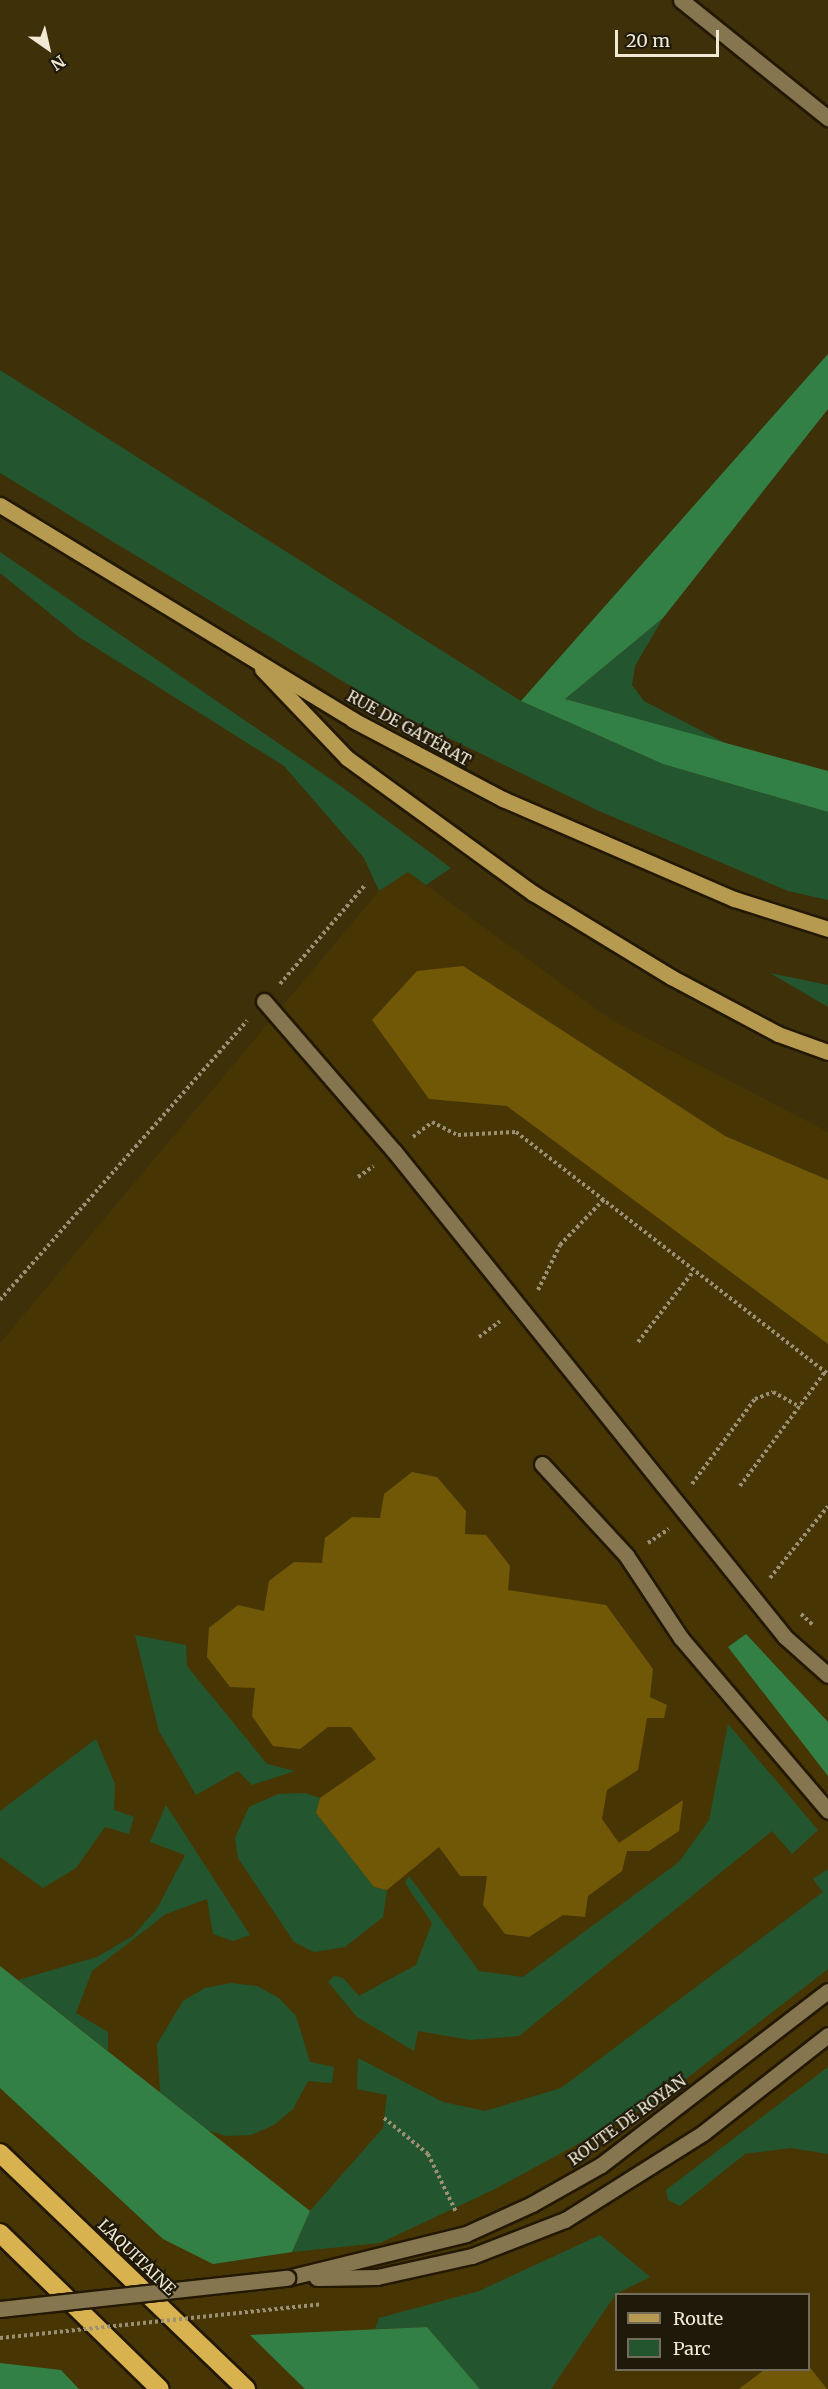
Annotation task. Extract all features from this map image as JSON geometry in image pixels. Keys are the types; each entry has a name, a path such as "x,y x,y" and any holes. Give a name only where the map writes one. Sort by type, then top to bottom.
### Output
{"highway":[{"name":"L'AQUITAINE","path":"0,2153 246,2389"},
{"path":"0,2233 160,2389"}],"main road":[{"path":"681,0 828,118"},
{"name":"RUE DE GATÉRAT","path":"0,505 245,652 353,720 503,799 734,899 828,929"},
{"path":"245,652 347,758 533,893 681,982 778,1034 828,1052"},
{"path":"264,1002 394,1151 519,1305 686,1518 785,1637 828,1675"},
{"path":"542,1464 627,1557 681,1638 828,1811"},
{"name":"ROUTE DE ROYAN","path":"287,2278 433,2244 466,2234 602,2165 828,1991"},
{"name":"ROUTE DE ROYAN","path":"0,2309 287,2278 377,2277 472,2256 565,2220 629,2184 828,2035"}],"path":[{"path":"0,1300 366,884"},
{"path":"358,1178 432,1122 458,1135 516,1132 606,1198 692,1273 826,1373 740,1486"},
{"path":"479,1337 545,1284 560,1245 606,1198"},
{"path":"639,1342 692,1273"},
{"path":"627,1557 701,1506 688,1490 755,1399 773,1392 800,1407"},
{"path":"767,1581 828,1506"},
{"path":"384,2118 428,2154 466,2234"},
{"path":"0,2338 321,2304"}],"shaded area":[{"path":"408,872 610,1019 828,1132 828,2389 0,2389 0,1343 379,891"}],"green space":[{"path":"828,354 828,409 663,618 565,699 828,771 828,812 663,764 521,701"},
{"path":"0,370 521,701 663,764 828,812 828,900 788,891 599,811 387,708 0,473"},
{"path":"0,552 342,787 451,868 426,885 408,872 379,891 364,858 284,766 79,637 0,573"},
{"path":"663,618 635,666 632,685 644,701 727,744 565,699"},
{"path":"770,973 828,985 828,1007"},
{"path":"746,1634 828,1722 828,1776 728,1647"},
{"path":"135,1635 186,1645 187,1666 267,1764 295,1771 252,1785 238,1771 196,1795 159,1731"},
{"path":"728,1724 818,1830 792,1854 772,1831 519,2036 470,2040 418,2031 414,2051 357,2017 328,1982 334,1976 343,1978 359,1996 416,1965 432,1923 405,1883 409,1876 479,1971 523,1977 679,1862 709,1820"},
{"path":"96,1739 115,1784 114,1810 134,1817 129,1834 105,1827 76,1868 43,1888 0,1857 0,1811"},
{"path":"304,1793 320,1798 316,1813 374,1887 387,1890 383,1917 345,1947 314,1952 294,1942 238,1858 235,1838 249,1807 278,1794"},
{"path":"166,1805 250,1935 233,1941 213,1934 207,1899 166,1914 92,1971 76,2013 108,2032 108,2051 18,1980 97,1957 133,1936 158,1907 185,1855 150,1842"},
{"path":"828,1869 828,1969 660,2099 495,2189 380,2243 292,2252 310,2211 383,2128 387,2095 357,2089 358,2058 443,2102 485,2111 561,2088 823,1892 813,1879"},
{"path":"0,1966 310,2211 292,2252 213,2264 163,2239 0,2088"},
{"path":"231,1983 257,1986 279,1998 296,2016 310,2062 334,2067 332,2083 308,2081 293,2109 274,2125 251,2135 226,2136 207,2130 160,2092 157,2044 183,2001 205,1988"},
{"path":"828,2067 828,2154 791,2148 745,2154 680,2206 668,2200 666,2190"},
{"path":"600,2235 650,2277 615,2293 551,2389 480,2389 427,2327 375,2329 379,2318 479,2291"},
{"path":"427,2327 480,2389 305,2389 250,2335"},
{"path":"0,2363 61,2370 79,2389 0,2389"}],"building":[{"path":"463,966 725,1136 828,1180 828,1344 507,1106 429,1099 372,1020 417,971"},
{"path":"412,1472 437,1477 466,1511 465,1534 486,1535 510,1566 508,1590 606,1605 653,1669 650,1697 667,1705 664,1718 647,1718 638,1770 607,1790 602,1819 619,1843 683,1800 679,1831 649,1851 627,1851 622,1871 588,1896 585,1917 563,1915 529,1937 505,1934 483,1905 487,1876 460,1876 439,1847 387,1890 374,1887 316,1813 320,1798 376,1759 351,1727 328,1727 300,1749 273,1746 252,1716 255,1688 230,1687 207,1657 209,1628 238,1605 264,1611 269,1581 294,1562 322,1563 325,1538 352,1517 380,1518 384,1494"},
{"path":"810,2368 827,2389 739,2389 763,2371 810,2371"}]}
